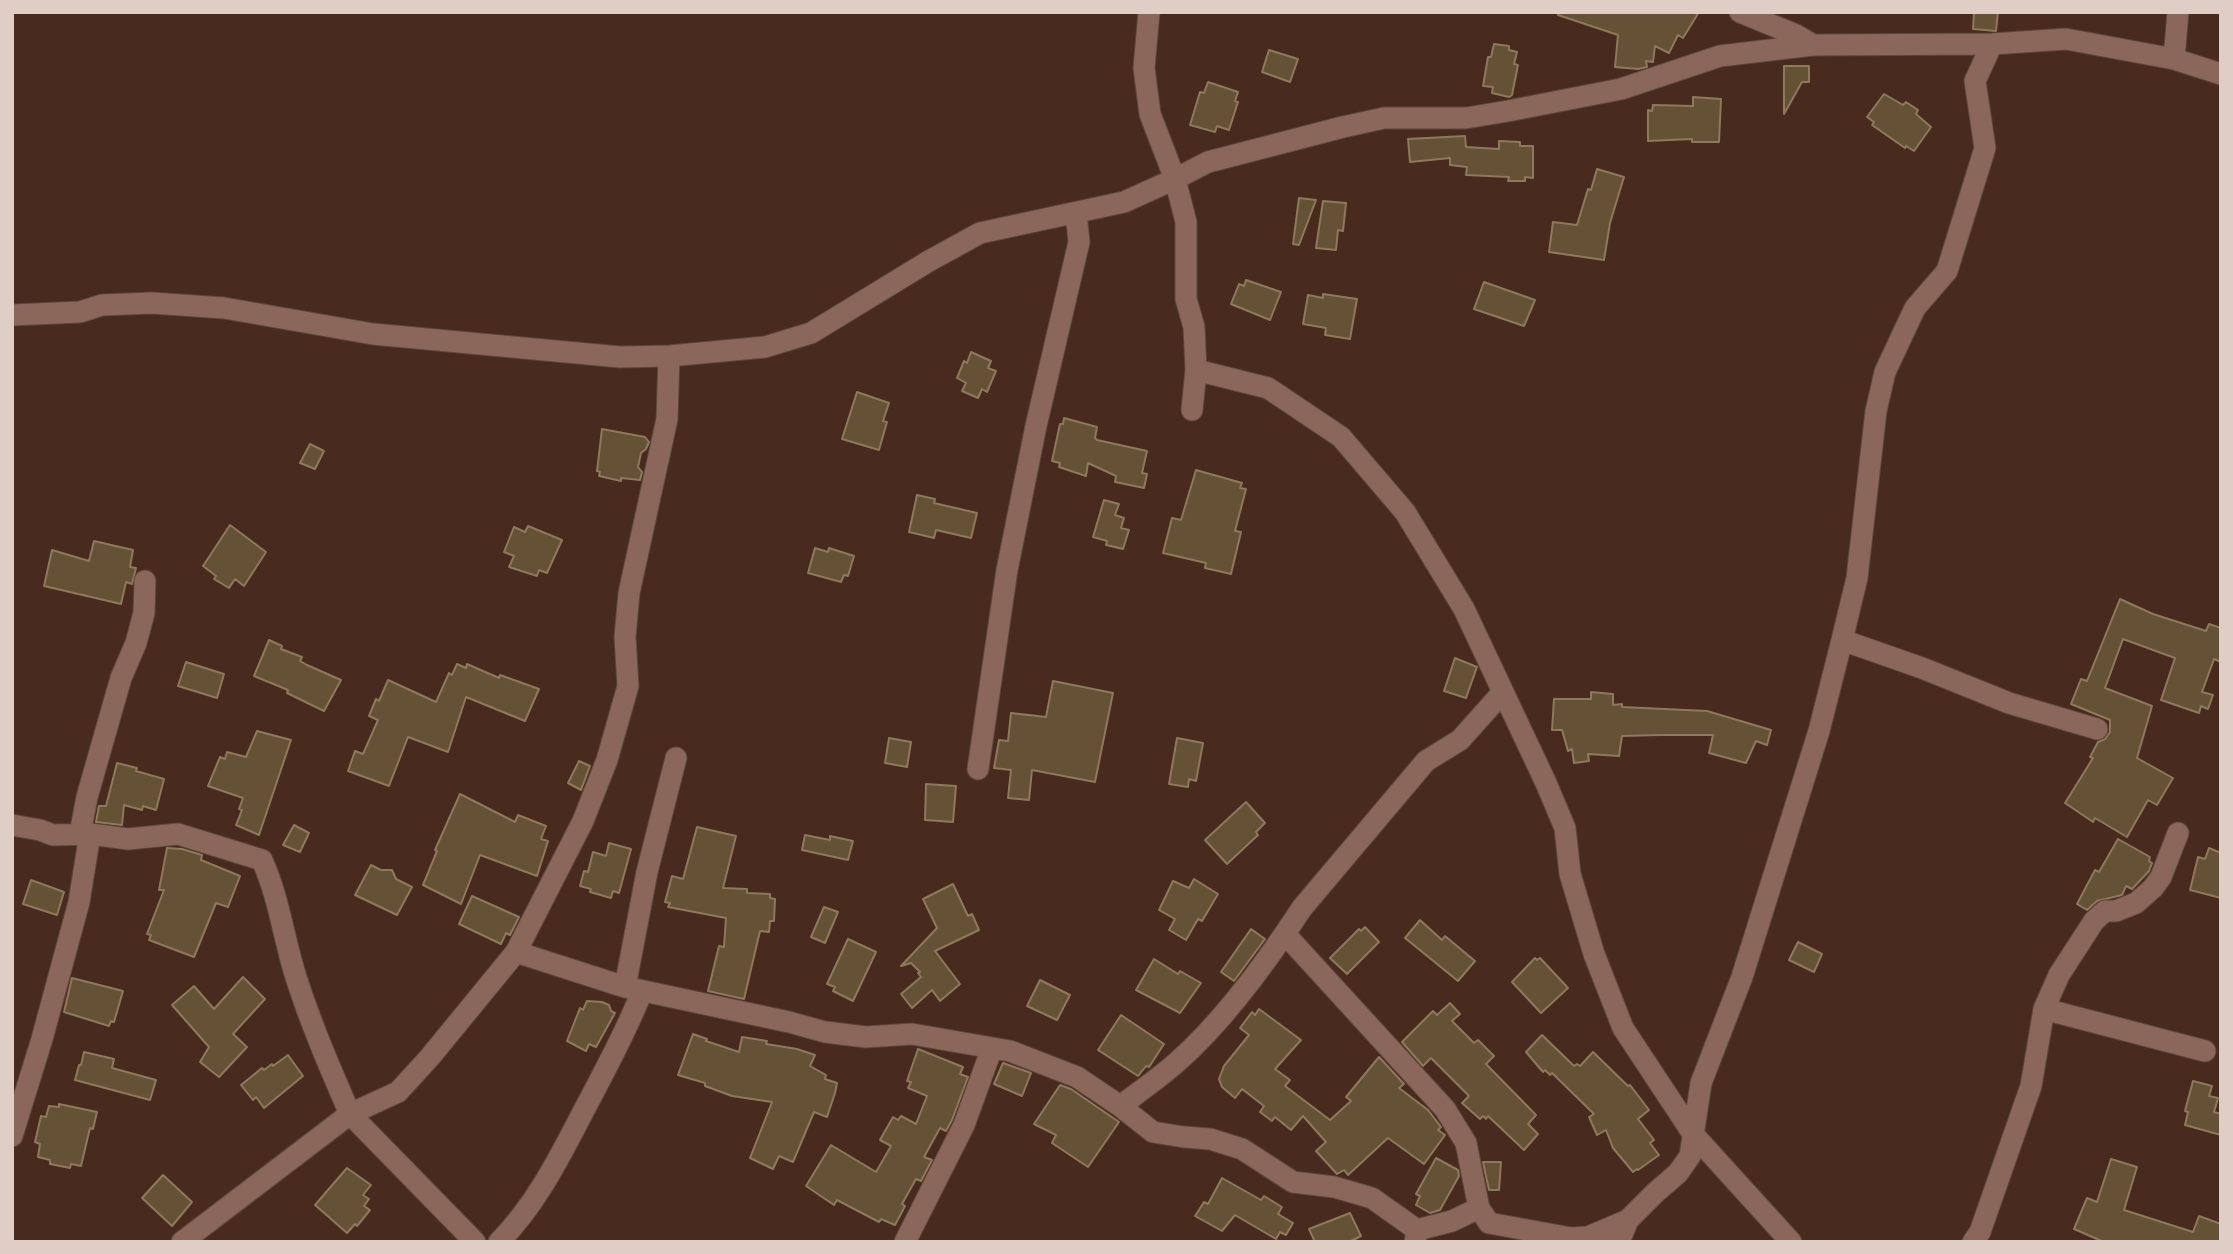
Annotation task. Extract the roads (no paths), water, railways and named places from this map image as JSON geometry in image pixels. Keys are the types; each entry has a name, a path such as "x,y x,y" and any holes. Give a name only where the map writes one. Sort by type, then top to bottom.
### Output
{"street":[{"path":"1149,12 1144,68 1150,114 1175,179 1186,222 1186,299 1194,327 1196,370 1192,411"},
{"path":"1740,12 1796,35 1813,45"},
{"path":"2174,60 2178,12"},
{"path":"12,315 80,312 102,305 152,303 224,308 373,334 620,357 669,356 765,347 811,333 929,261 981,233 1124,202 1208,162 1384,118 1466,118 1508,111 1621,89 1720,56 1813,45 1992,44 2066,39 2174,60 2221,74"},
{"path":"1619,1242 1628,1220 1678,1173 1690,1156 1701,1083 1741,977 1819,731 1842,640 1857,578 1876,411 1885,372 1916,308 1947,271 1985,148 1975,82 1992,44"},
{"path":"978,769 1007,570 1036,426 1079,242 1076,213"},
{"path":"182,1242 351,1114 398,1092 516,952 583,821 607,760 628,686 625,637 629,593 667,419 669,356"},
{"path":"1196,370 1268,388 1342,437 1405,512 1464,609 1565,828 1570,874 1594,954 1623,1028 1693,1134 1791,1242"},
{"path":"12,1136 42,1039 79,902 87,797 121,678 136,643 144,612 145,581"},
{"path":"1842,640 1922,668 2008,703 2097,729"},
{"path":"1120,1106 1177,1062 1217,1020 1285,934 1302,908 1426,761 1460,740 1503,692"},
{"path":"499,1242 533,1203 555,1166 629,1023 647,872 676,758"},
{"path":"12,825 53,835 85,834 128,839 178,834 262,860 274,888 295,973 312,1023 351,1114 475,1242"},
{"path":"1973,1242 1980,1232 2031,1086 2044,1009 2059,975 2094,921 2105,911 2116,911 2136,904 2153,888 2161,877 2178,833"},
{"path":"1285,934 1445,1109 1466,1143 1479,1208 1489,1223 1571,1238 1588,1237 1628,1220"},
{"path":"516,952 633,989 825,1032 866,1037 912,1034 1010,1051 1077,1077 1153,1132 1184,1138 1210,1139 1242,1149 1293,1182 1334,1187 1372,1198 1416,1236 1479,1208"},
{"path":"2044,1009 2205,1051"},
{"path":"905,1242 964,1125 992,1048"}]}
